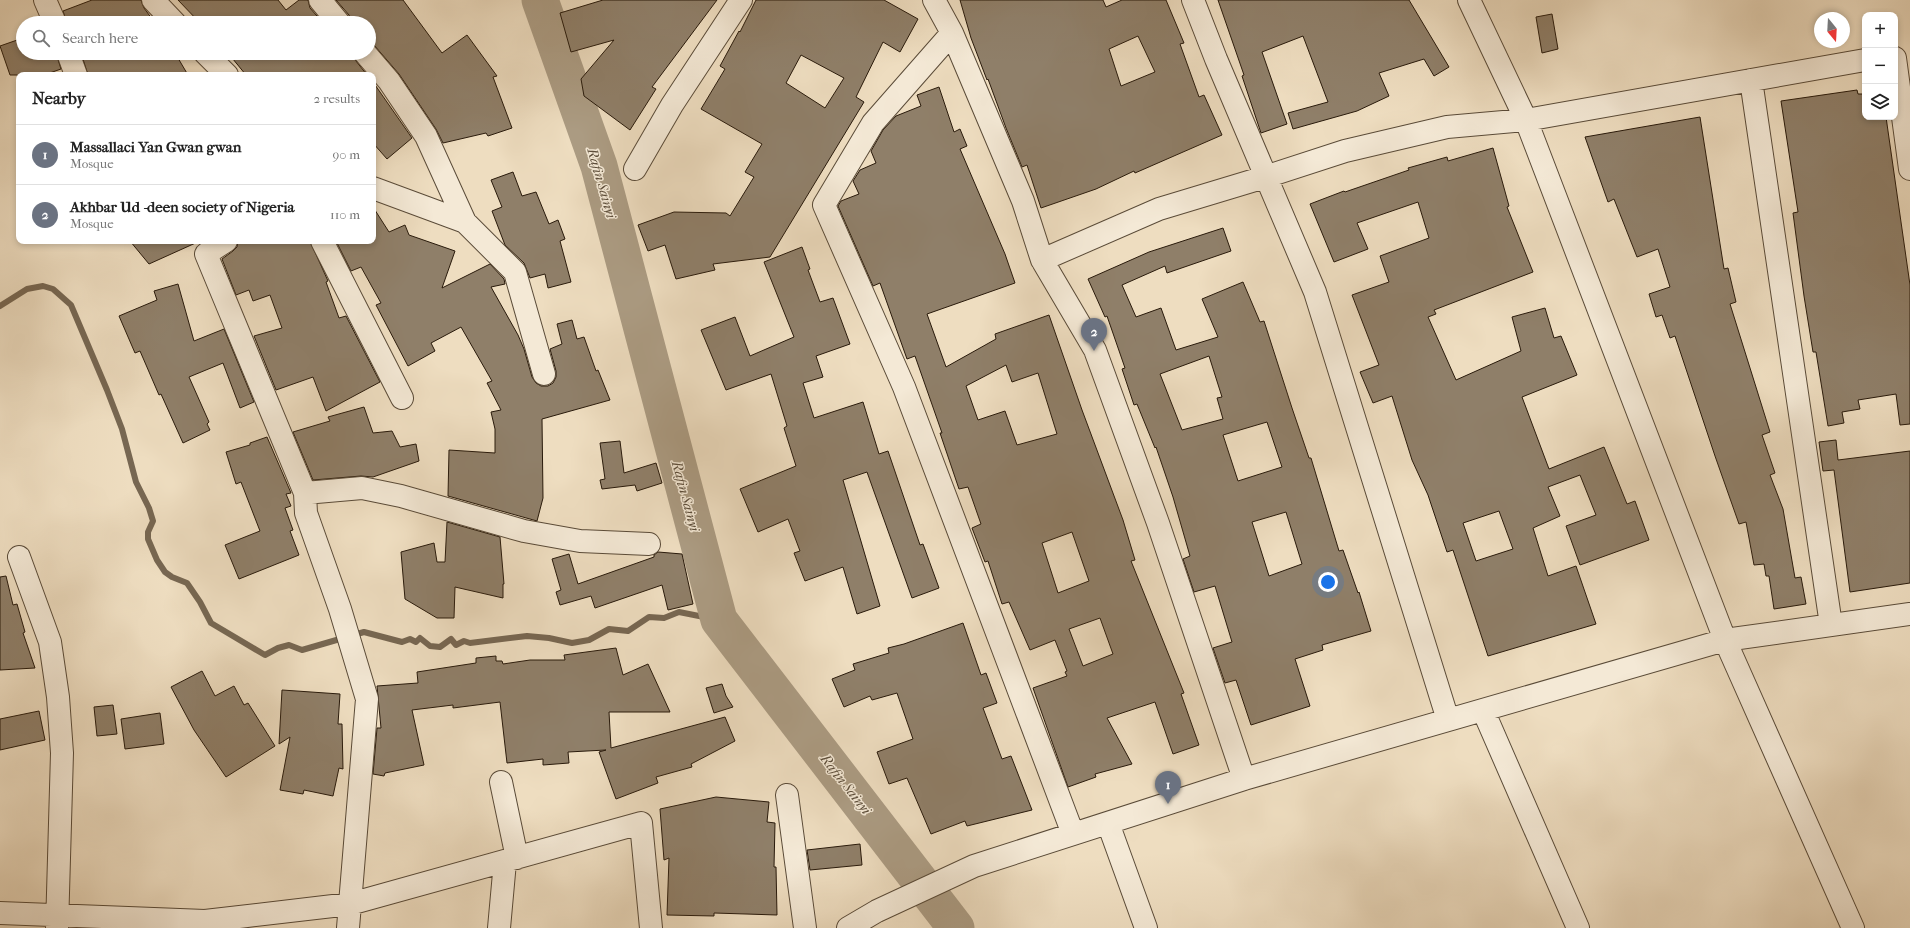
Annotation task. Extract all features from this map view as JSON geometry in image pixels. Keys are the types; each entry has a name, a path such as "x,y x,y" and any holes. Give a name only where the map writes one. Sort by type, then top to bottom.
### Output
{"street":[{"path":"45,0 52,16"},
{"path":"153,0 168,16"},
{"path":"320,0 334,16"},
{"path":"634,169 672,105 741,0"},
{"path":"934,0 952,33 1023,201 1042,260 1095,350 1158,523 1244,779"},
{"path":"1193,0 1265,177 1315,292 1448,720"},
{"path":"1469,0 1526,120 1725,640 1853,928"},
{"path":"952,33 873,123 824,206 904,388 1073,834"},
{"path":"1898,54 1910,52"},
{"path":"71,60 75,72"},
{"path":"212,60 224,72"},
{"path":"371,60 389,81 426,136 465,222 515,272 544,374"},
{"path":"1042,260 1159,209 1345,151 1447,128 1526,120 1862,61"},
{"path":"1751,80 1831,625"},
{"path":"1898,80 1910,169"},
{"path":"376,189 465,222"},
{"path":"221,244 206,254 305,493 306,512 359,666 367,699 348,928"},
{"path":"324,244 402,398"},
{"path":"305,493 362,488 401,496 524,531 580,541 649,544"},
{"path":"19,557 50,642 58,697 62,752 58,921"},
{"path":"848,928 877,911 974,866 1244,779 1725,640 1910,614"},
{"path":"1483,710 1578,928"},
{"path":"499,928 511,860 501,782"},
{"path":"787,795 805,928"},
{"path":"1108,823 1146,928"},
{"path":"0,912 58,921 205,924 350,904 641,824 651,928"}],"building":[{"path":"92,0 141,0 144,8 150,16 65,16 63,11"},
{"path":"178,0 278,0 286,10 299,0 308,0 310,8 317,16 193,16"},
{"path":"336,0 403,0 442,53 467,35 497,76 493,77 512,128 488,136 486,133 443,143 436,129 399,74 376,47 376,16 349,15"},
{"path":"603,0 717,0 652,87 656,89 630,130 584,96 581,79 614,40 571,52 560,13"},
{"path":"756,0 884,0 918,19 900,52 883,42 856,97 864,102 770,257 713,264 715,270 676,279 665,245 648,251 638,225 674,212 726,213 730,216 754,177 745,172 762,144 701,109 725,69 720,66 739,31 740,32","holes":["801,55 844,78 825,108 786,83"]},
{"path":"960,0 1103,0 1106,7 1122,0 1166,0 1184,43 1180,44 1199,97 1204,95 1222,135 1135,173 1134,171 1096,189 1041,208 1027,165 1022,167 971,38","holes":["1138,36 1155,72 1121,86 1109,49"]},
{"path":"1218,0 1409,0 1449,67 1434,76 1424,59 1379,73 1389,96 1357,111 1293,129 1288,113 1328,102 1303,36 1262,52 1287,124 1261,133 1242,76 1244,75"},
{"path":"1552,14 1558,49 1542,53 1536,17"},
{"path":"16,40 16,60 58,60 61,69 52,72 16,72 16,75 10,75 0,46"},
{"path":"83,60 179,60 186,72 87,72"},
{"path":"234,60 356,60 365,72 244,72"},
{"path":"376,86 412,138 387,159 376,146"},
{"path":"939,87 954,132 960,129 967,146 960,149 1005,254 1015,283 927,314 946,367 996,339 995,334 1049,315 1082,410 1123,520 1135,560 1131,561 1184,693 1181,694 1199,745 1173,754 1155,702 1107,718 1132,764 1095,774 1096,777 1068,787 1033,688 1067,676 1065,672 1067,671 1055,640 1030,650 1009,602 1002,604 988,561 985,562 972,528 981,524 968,487 959,489 940,433 942,433 915,356 907,359 880,283 873,286 838,206 841,201 859,194 853,181 860,170 876,163 871,151 883,130 896,116 921,106 917,95","holes":["1006,365 1012,382 1038,373 1057,434 1017,445 1005,411 978,420 966,386","1072,532 1089,581 1058,593 1042,543","1100,618 1113,654 1083,666 1069,629"]},
{"path":"1857,90 1858,94 1862,94 1862,120 1886,120 1910,285 1910,424 1900,425 1896,394 1858,400 1860,409 1842,412 1844,423 1828,426 1816,352 1813,352 1804,296 1793,213 1798,212 1781,101"},
{"path":"1700,117 1724,269 1728,268 1736,302 1730,304 1770,432 1762,435 1775,473 1770,475 1783,509 1795,578 1801,577 1806,604 1774,609 1769,576 1766,576 1764,564 1754,565 1746,522 1739,524 1675,336 1670,338 1662,315 1656,317 1649,294 1670,287 1658,249 1637,257 1614,199 1608,202 1585,137"},
{"path":"1493,148 1509,206 1507,207 1533,272 1434,310 1436,314 1428,317 1456,380 1521,351 1512,317 1545,308 1554,338 1561,336 1577,375 1522,397 1549,469 1604,447 1627,504 1635,501 1649,540 1580,565 1566,526 1596,515 1580,475 1548,487 1560,516 1533,528 1548,576 1576,566 1596,624 1488,656 1453,550 1447,552 1428,495 1412,460 1392,396 1373,403 1360,372 1379,365 1352,295 1389,282 1380,256 1429,238 1418,202 1357,223 1368,249 1334,262 1310,204 1344,191 1345,192 1409,170 1408,168 1447,157 1448,161","holes":["1499,511 1513,549 1476,561 1463,523"]},
{"path":"513,172 522,196 536,192 549,224 558,220 565,239 560,241 571,282 548,288 545,274 530,278 524,263 505,245 492,211 502,207 491,180"},
{"path":"376,212 389,232 405,225 409,235 455,251 442,288 490,264 504,279 505,284 491,287 518,335 524,349 532,377 536,383 541,386 548,386 553,383 556,377 556,371 550,349 562,344 557,324 572,320 577,339 584,337 596,371 598,370 610,400 542,419 543,498 537,521 448,496 449,450 495,453 495,429 491,412 501,410 487,383 492,381 461,327 431,343 435,351 408,366 376,305 381,303 361,267 351,271 338,244 376,244"},
{"path":"1223,228 1231,251 1167,273 1165,266 1122,285 1136,317 1161,308 1176,350 1218,337 1202,299 1243,282 1260,322 1264,321 1309,458 1311,458 1339,551 1343,550 1358,593 1359,592 1371,631 1322,645 1323,650 1295,659 1310,706 1251,725 1236,680 1225,683 1213,648 1232,642 1215,586 1194,592 1183,559 1190,556 1173,497 1156,447 1155,448 1137,404 1134,405 1122,369 1125,368 1107,316 1105,317 1088,279 1149,252","holes":["1209,356 1222,397 1217,398 1223,419 1182,430 1160,374","1267,422 1282,467 1238,481 1223,435","1286,512 1302,564 1269,576 1252,522"]},
{"path":"132,244 193,244 149,264"},
{"path":"238,244 311,244 328,281 326,282 339,318 346,316 380,382 326,411 313,377 276,390 254,336 282,328 270,295 253,301 249,290 236,295 222,259 237,247"},
{"path":"802,247 810,269 808,270 820,302 833,298 850,344 816,356 823,377 803,383 814,418 863,402 879,454 888,451 920,545 923,544 939,588 912,598 867,472 843,480 880,606 857,614 843,567 805,581 794,553 800,551 788,519 758,532 740,489 796,466 784,428 787,426 771,374 726,390 701,330 735,317 750,356 794,337 764,262"},
{"path":"178,284 194,341 224,329 254,402 240,408 223,363 189,377 209,422 207,424 210,430 183,443 161,394 159,395 140,351 135,353 119,316 157,300 154,291"},
{"path":"364,407 373,433 392,431 400,447 416,444 419,461 373,477 361,476 313,480 293,432 330,421 328,417"},
{"path":"267,437 291,493 286,494 291,506 285,508 293,530 290,531 299,555 239,579 225,545 260,531 241,482 236,484 226,452 250,445 250,443"},
{"path":"1836,440 1838,460 1910,451 1910,583 1850,592 1834,470 1823,471 1819,442"},
{"path":"620,441 624,473 656,463 662,483 637,491 635,485 602,489 600,480 605,479 600,443"},
{"path":"447,522 500,537 504,584 503,598 455,587 454,618 437,618 405,599 401,552 434,543 437,562 445,562"},
{"path":"658,552 682,554 693,604 668,610 662,585 595,608 591,596 560,605 556,592 561,590 552,559 569,554 578,584 654,557 654,555"},
{"path":"6,576 13,605 17,604 25,632 23,633 35,668 0,670 0,577"},
{"path":"963,623 981,675 986,673 997,703 983,708 1002,759 1011,756 1032,810 967,826 965,821 931,834 907,778 889,784 877,752 913,739 897,693 872,700 870,696 844,707 832,679 855,670 853,664 889,653 888,648 904,644"},
{"path":"616,648 623,675 648,664 670,712 609,712 611,748 725,717 735,741 691,764 692,767 656,777 658,783 616,799 599,752 606,750 568,752 569,763 543,765 543,759 507,763 500,702 453,708 453,705 412,710 424,765 385,773 384,776 373,774 377,728 381,728 377,686 418,683 417,672 476,663 476,658 496,656 496,661 502,661 503,664 530,660 565,660 564,655"},
{"path":"202,671 215,696 234,686 244,705 248,703 275,746 226,777 194,730 171,687"},
{"path":"722,684 726,696 733,707 714,713 706,688"},
{"path":"282,690 340,694 338,724 342,724 343,769 339,768 333,796 304,790 303,794 280,790 290,737 279,744"},
{"path":"113,705 117,734 97,736 94,707"},
{"path":"39,711 45,740 0,750 0,719"},
{"path":"160,713 164,744 125,749 121,719"},
{"path":"716,797 769,802 767,822 775,823 774,867 776,867 777,915 714,913 714,916 667,915 669,858 664,860 660,809"},
{"path":"860,844 862,865 810,870 807,850"}],"waterway":[{"name":"Rafin Sainyi","path":"540,0 599,166 719,620 956,928"},
{"path":"0,306 27,289 43,286 53,289 71,305 122,429 136,482 149,508 153,521 148,532 148,539 157,560 165,572 172,577 187,583 200,602 211,623 265,655 278,648 289,645 302,650 364,632 402,642 410,639 416,642 420,638 430,646 440,647 451,639 456,645 464,641 470,643 527,636 549,638 572,643 589,640 609,629 628,631 649,617 664,618 679,612 719,620"}],"place":[{"name":"Akhbar Ud -deen society of Nigeria","path":"1094,351"},
{"name":"Massallaci Yan Gwan gwan","path":"1168,804"}]}
